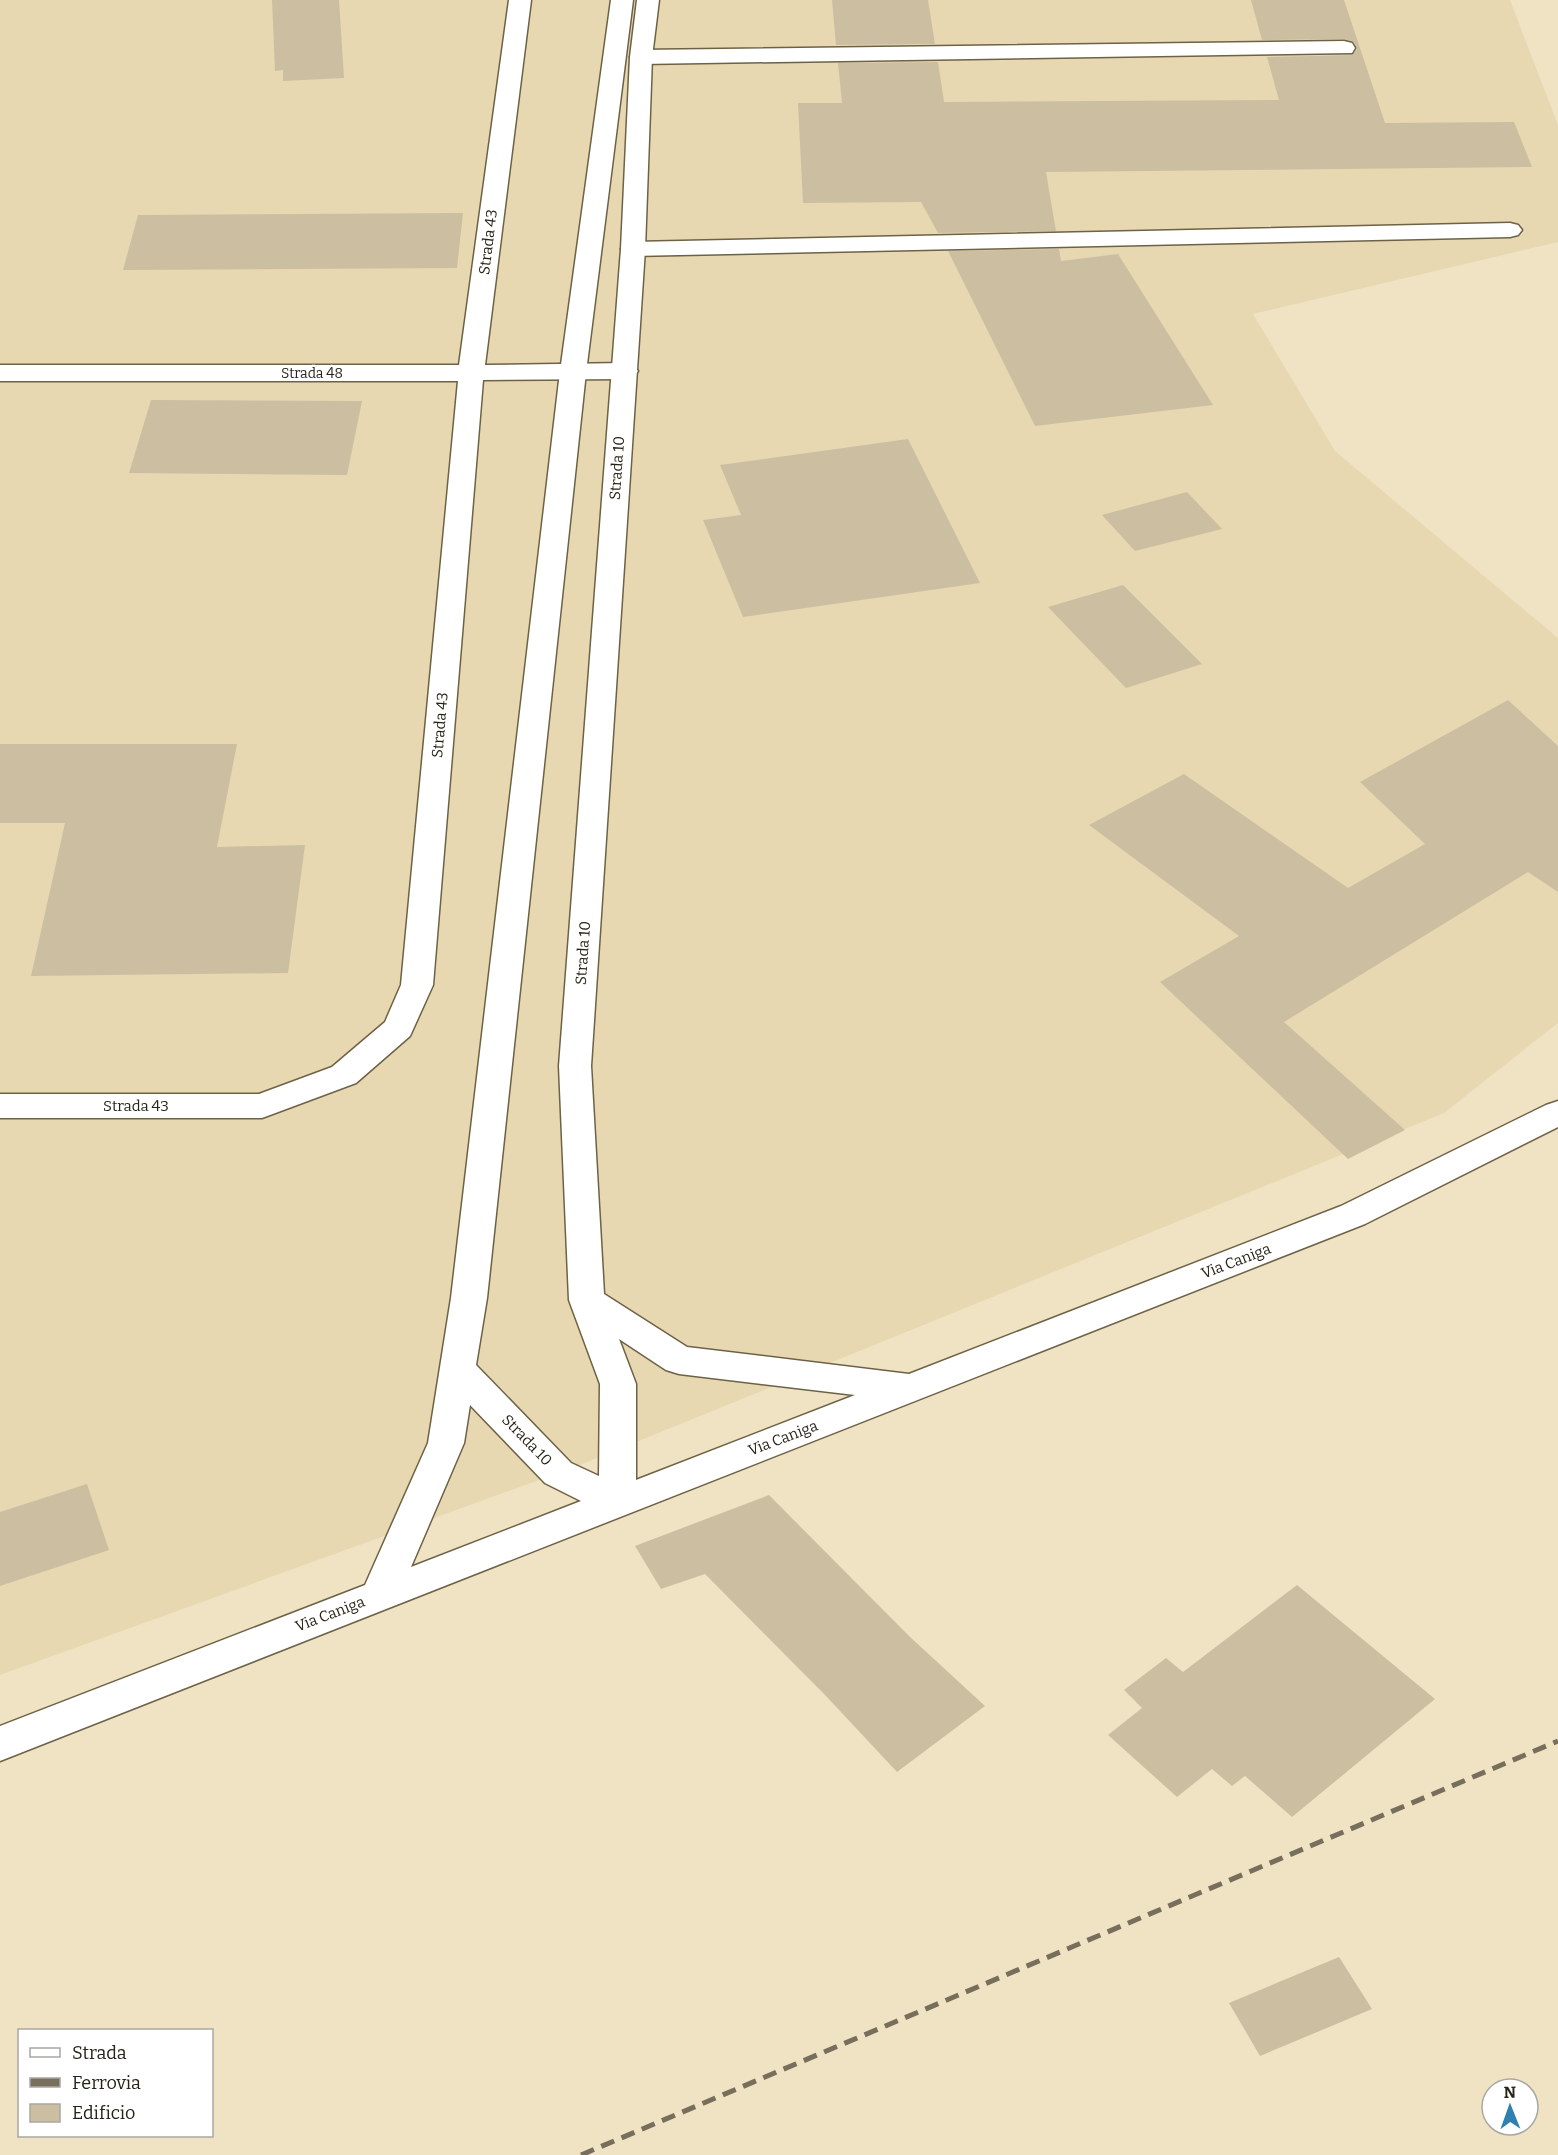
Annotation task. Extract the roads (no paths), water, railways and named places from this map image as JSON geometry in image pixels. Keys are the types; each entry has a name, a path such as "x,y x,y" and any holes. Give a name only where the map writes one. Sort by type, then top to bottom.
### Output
{"street":[{"name":"Strada 43","path":"0,1106 262,1106 344,1074 399,1028 417,985 471,373 519,0"},
{"path":"380,1595 446,1443 469,1298 573,372 622,0"},
{"name":"Strada 10","path":"458,1369 558,1473 616,1502 618,1384 587,1300 575,1066 633,249 641,57 648,0"},
{"path":"641,57 1344,48"},
{"path":"633,249 1510,230"},
{"name":"Strada 48","path":"0,373 625,371"},
{"name":"Via Caniga","path":"0,1744 1353,1215 1558,1113"},
{"path":"587,1300 679,1360 910,1388"}],"railway":[{"path":"581,2155 1558,1741"}]}
